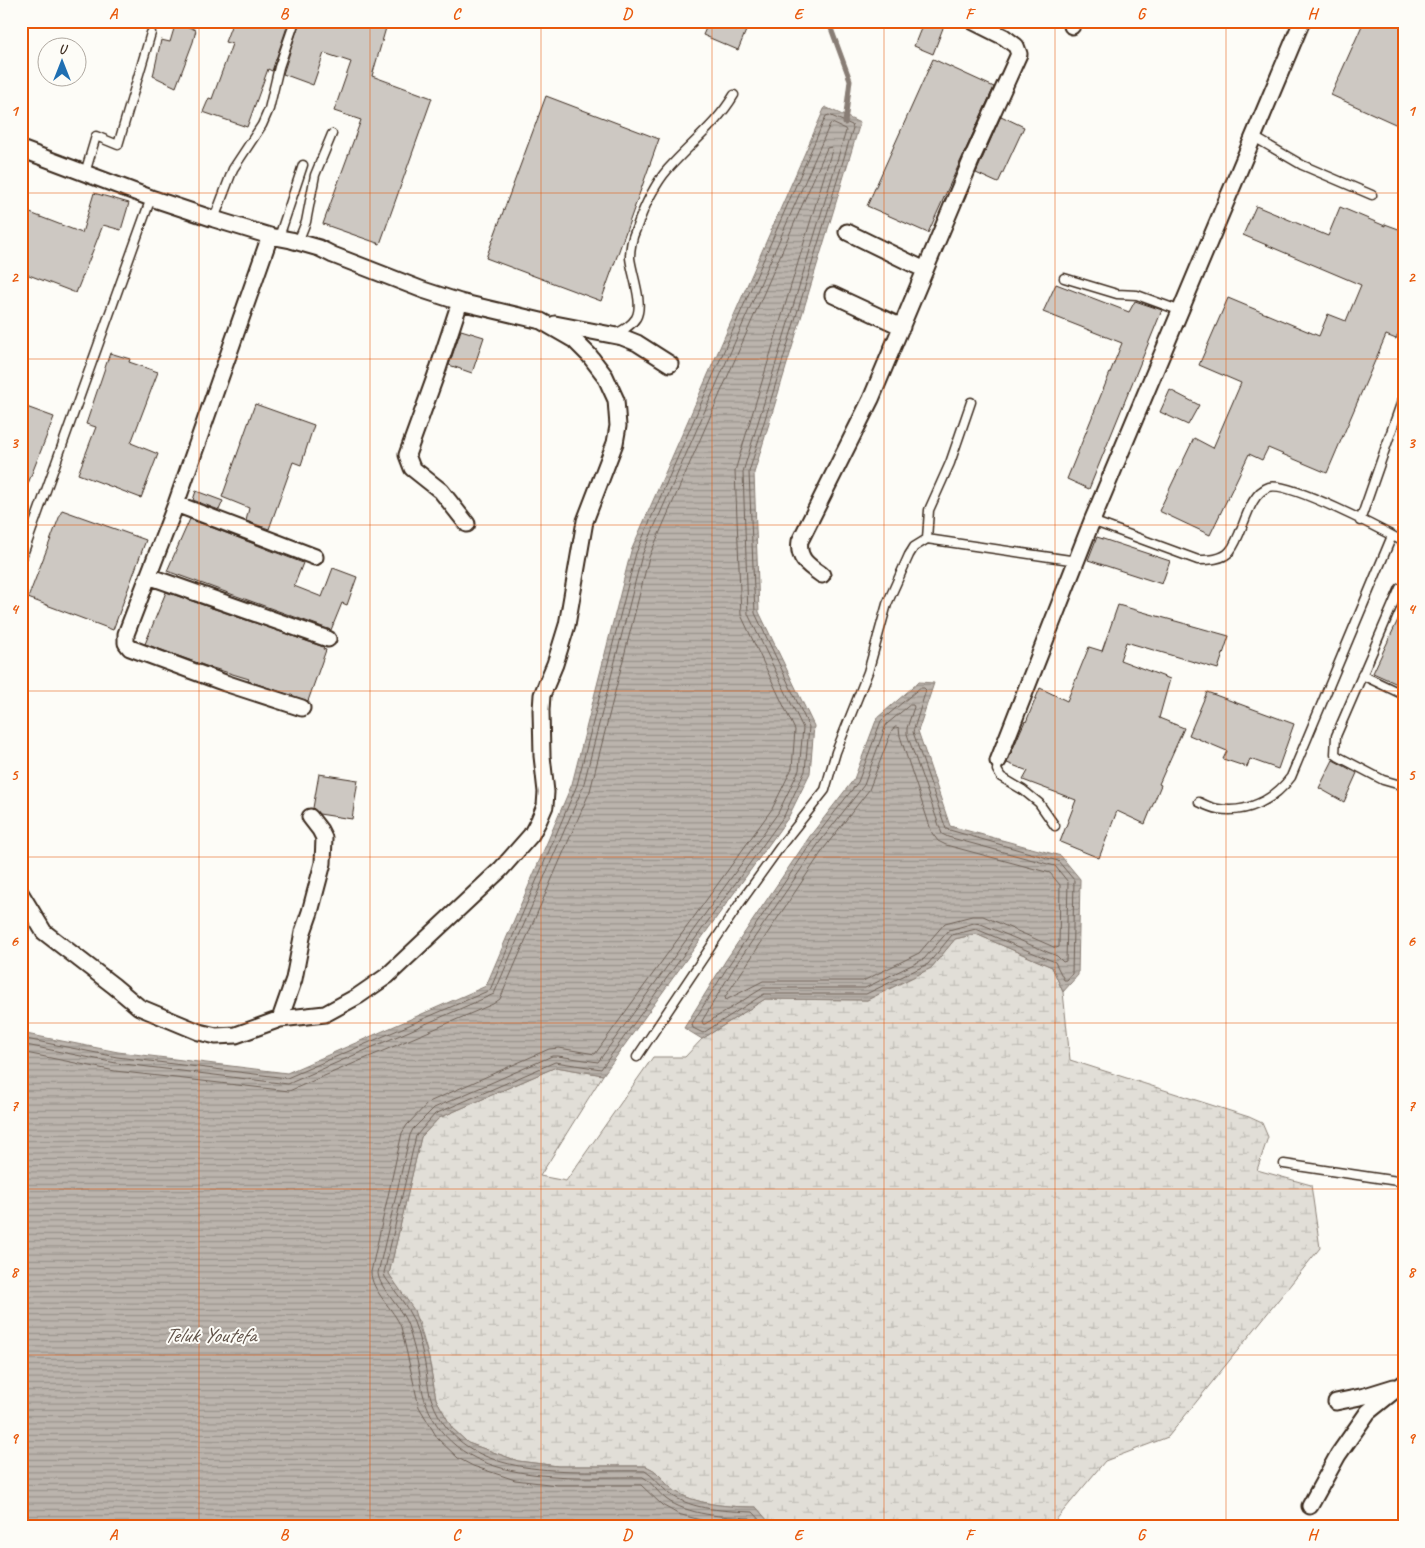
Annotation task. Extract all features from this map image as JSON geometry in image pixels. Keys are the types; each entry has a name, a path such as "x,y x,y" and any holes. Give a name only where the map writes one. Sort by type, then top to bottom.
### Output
{"street":[{"path":"998,761 1092,521 1302,21"},
{"path":"822,575 802,558 799,548 800,541 871,400 973,156 1019,54 1016,46 980,23"},
{"path":"21,149 151,198 214,219 319,248 423,290 460,302 541,321 614,335 637,343 670,364"},
{"path":"847,232 925,270"},
{"path":"275,237 126,634 126,643 130,648 224,683 302,708"},
{"path":"833,295 902,327"},
{"path":"460,302 407,455 412,468 441,491 467,524"},
{"path":"21,894 44,932 139,1007 199,1032 216,1036 236,1035 280,1019 325,1014 358,996 387,976 501,869 531,835 545,806 546,792 540,710 542,695 555,664 567,625 585,521 615,443 618,426 616,400 605,376 589,355 574,340 541,321"},
{"path":"176,504 315,557"},
{"path":"148,576 328,639"},
{"path":"280,1019 294,979 303,932 323,863 324,838 310,817"},
{"path":"1336,1402 1365,1396 1403,1383"},
{"path":"1310,1506 1338,1455 1368,1412 1403,1383"}],"lane":[{"path":"214,219 233,169 262,125 269,109 280,66 295,21"},
{"path":"85,173 96,136 118,145 151,33"},
{"path":"614,335 627,328 636,318 639,308 632,271 630,246 646,202 668,169 727,107 734,94"},
{"path":"298,242 306,222 315,175 332,134"},
{"path":"1254,137 1302,165 1372,195"},
{"path":"275,237 303,165"},
{"path":"21,560 151,198"},
{"path":"1064,278 1117,294 1137,294 1181,311"},
{"path":"1360,521 1404,394"},
{"path":"927,539 930,510 950,463 971,402"},
{"path":"1092,521 1198,560 1214,560 1230,552 1258,493 1270,487 1278,486 1314,498 1404,542"},
{"path":"1199,802 1216,809 1235,810 1256,805 1270,798 1291,778 1392,536"},
{"path":"637,1057 740,902 825,790 836,752 868,672 887,604 914,547 927,539 1077,561"},
{"path":"1400,588 1336,736 1335,754 1383,780 1404,786"},
{"path":"1362,675 1404,694"},
{"path":"998,761 997,770 1001,777 1023,790 1039,803 1055,826"},
{"path":"1284,1164 1404,1182"}],"green space":[{"path":"976,934 1052,967 1063,992 1070,1060 1249,1117 1262,1123 1268,1137 1257,1170 1311,1185 1320,1248 1168,1437 1105,1461 1050,1527 773,1527 756,1507 724,1506 690,1499 672,1489 655,1471 646,1466 558,1466 518,1461 468,1443 452,1428 436,1399 429,1359 419,1322 389,1274 421,1137 439,1118 556,1067 603,1075 540,1176 566,1181 653,1057 685,1057 702,1039 765,999 867,1000 931,968 955,939"}],"water":[{"name":"Teluk Youtefa","path":"825,107 860,123 754,473 759,612 814,726 810,773 788,818 603,1075 556,1067 439,1118 421,1137 389,1274 414,1310 429,1359 436,1399 452,1428 468,1443 518,1461 558,1466 646,1466 655,1471 672,1489 690,1499 724,1506 756,1507 773,1527 21,1527 21,1033 118,1052 287,1073 486,986 572,784 631,551"},
{"path":"919,682 934,683 918,731 950,826 1061,856 1080,879 1078,975 1063,992 1052,967 976,934 955,939 931,968 867,1000 765,999 702,1039 684,1028 726,960 810,836 854,779 877,718"}],"building":[{"path":"233,21 289,21 272,71 268,69 247,127 203,112 209,98 212,99 232,44 225,42"},
{"path":"300,21 388,21 372,76 432,98 380,244 323,224 361,120 334,111 351,62 324,53 313,85 283,74"},
{"path":"709,21 750,21 738,50 703,35"},
{"path":"924,21 943,28 933,54 914,46"},
{"path":"1364,21 1404,21 1404,128 1331,95"},
{"path":"176,22 196,30 176,87 153,76 161,40 170,42"},
{"path":"933,59 994,87 928,233 867,206"},
{"path":"546,96 659,139 601,301 486,258"},
{"path":"1001,116 1024,127 998,183 976,173"},
{"path":"94,193 129,203 121,230 103,225 76,293 21,272 21,220 25,211 82,233"},
{"path":"1256,206 1328,236 1340,207 1385,226 1385,224 1404,231 1404,321 1396,339 1386,335 1327,473 1268,448 1262,460 1249,454 1210,535 1159,511 1194,438 1213,448 1241,383 1199,365 1228,298 1319,336 1328,314 1346,321 1361,285 1243,235"},
{"path":"1056,284 1129,312 1135,301 1162,310 1089,489 1067,479 1122,343 1043,312"},
{"path":"461,330 484,337 472,373 449,365"},
{"path":"110,353 130,359 129,362 158,372 131,443 158,454 141,498 78,474 96,427 86,424"},
{"path":"1170,390 1199,405 1188,425 1160,412"},
{"path":"255,404 314,425 301,465 293,462 269,529 246,521 249,508 222,497"},
{"path":"21,405 54,417 22,499 21,499"},
{"path":"196,491 223,501 219,510 193,500"},
{"path":"62,510 146,540 113,630 28,598"},
{"path":"190,519 303,563 294,586 322,597 333,568 357,577 347,605 342,603 331,630 167,571"},
{"path":"1097,537 1170,561 1162,584 1088,560"},
{"path":"166,592 324,647 323,649 326,650 308,701 145,644"},
{"path":"1118,605 1229,636 1218,669 1126,642 1120,660 1170,679 1159,718 1184,728 1159,784 1161,785 1145,824 1117,811 1099,858 1060,842 1076,800 1023,780 1028,771 1007,763 1040,688 1067,701 1089,647 1102,651"},
{"path":"1404,607 1404,687 1373,673"},
{"path":"1207,692 1294,724 1278,769 1250,759 1247,767 1223,759 1227,751 1189,735"},
{"path":"1333,760 1357,773 1344,802 1319,788"},
{"path":"319,774 358,780 352,819 319,814 313,808"}],"waterway":[{"path":"827,21 850,80 845,123"}]}
